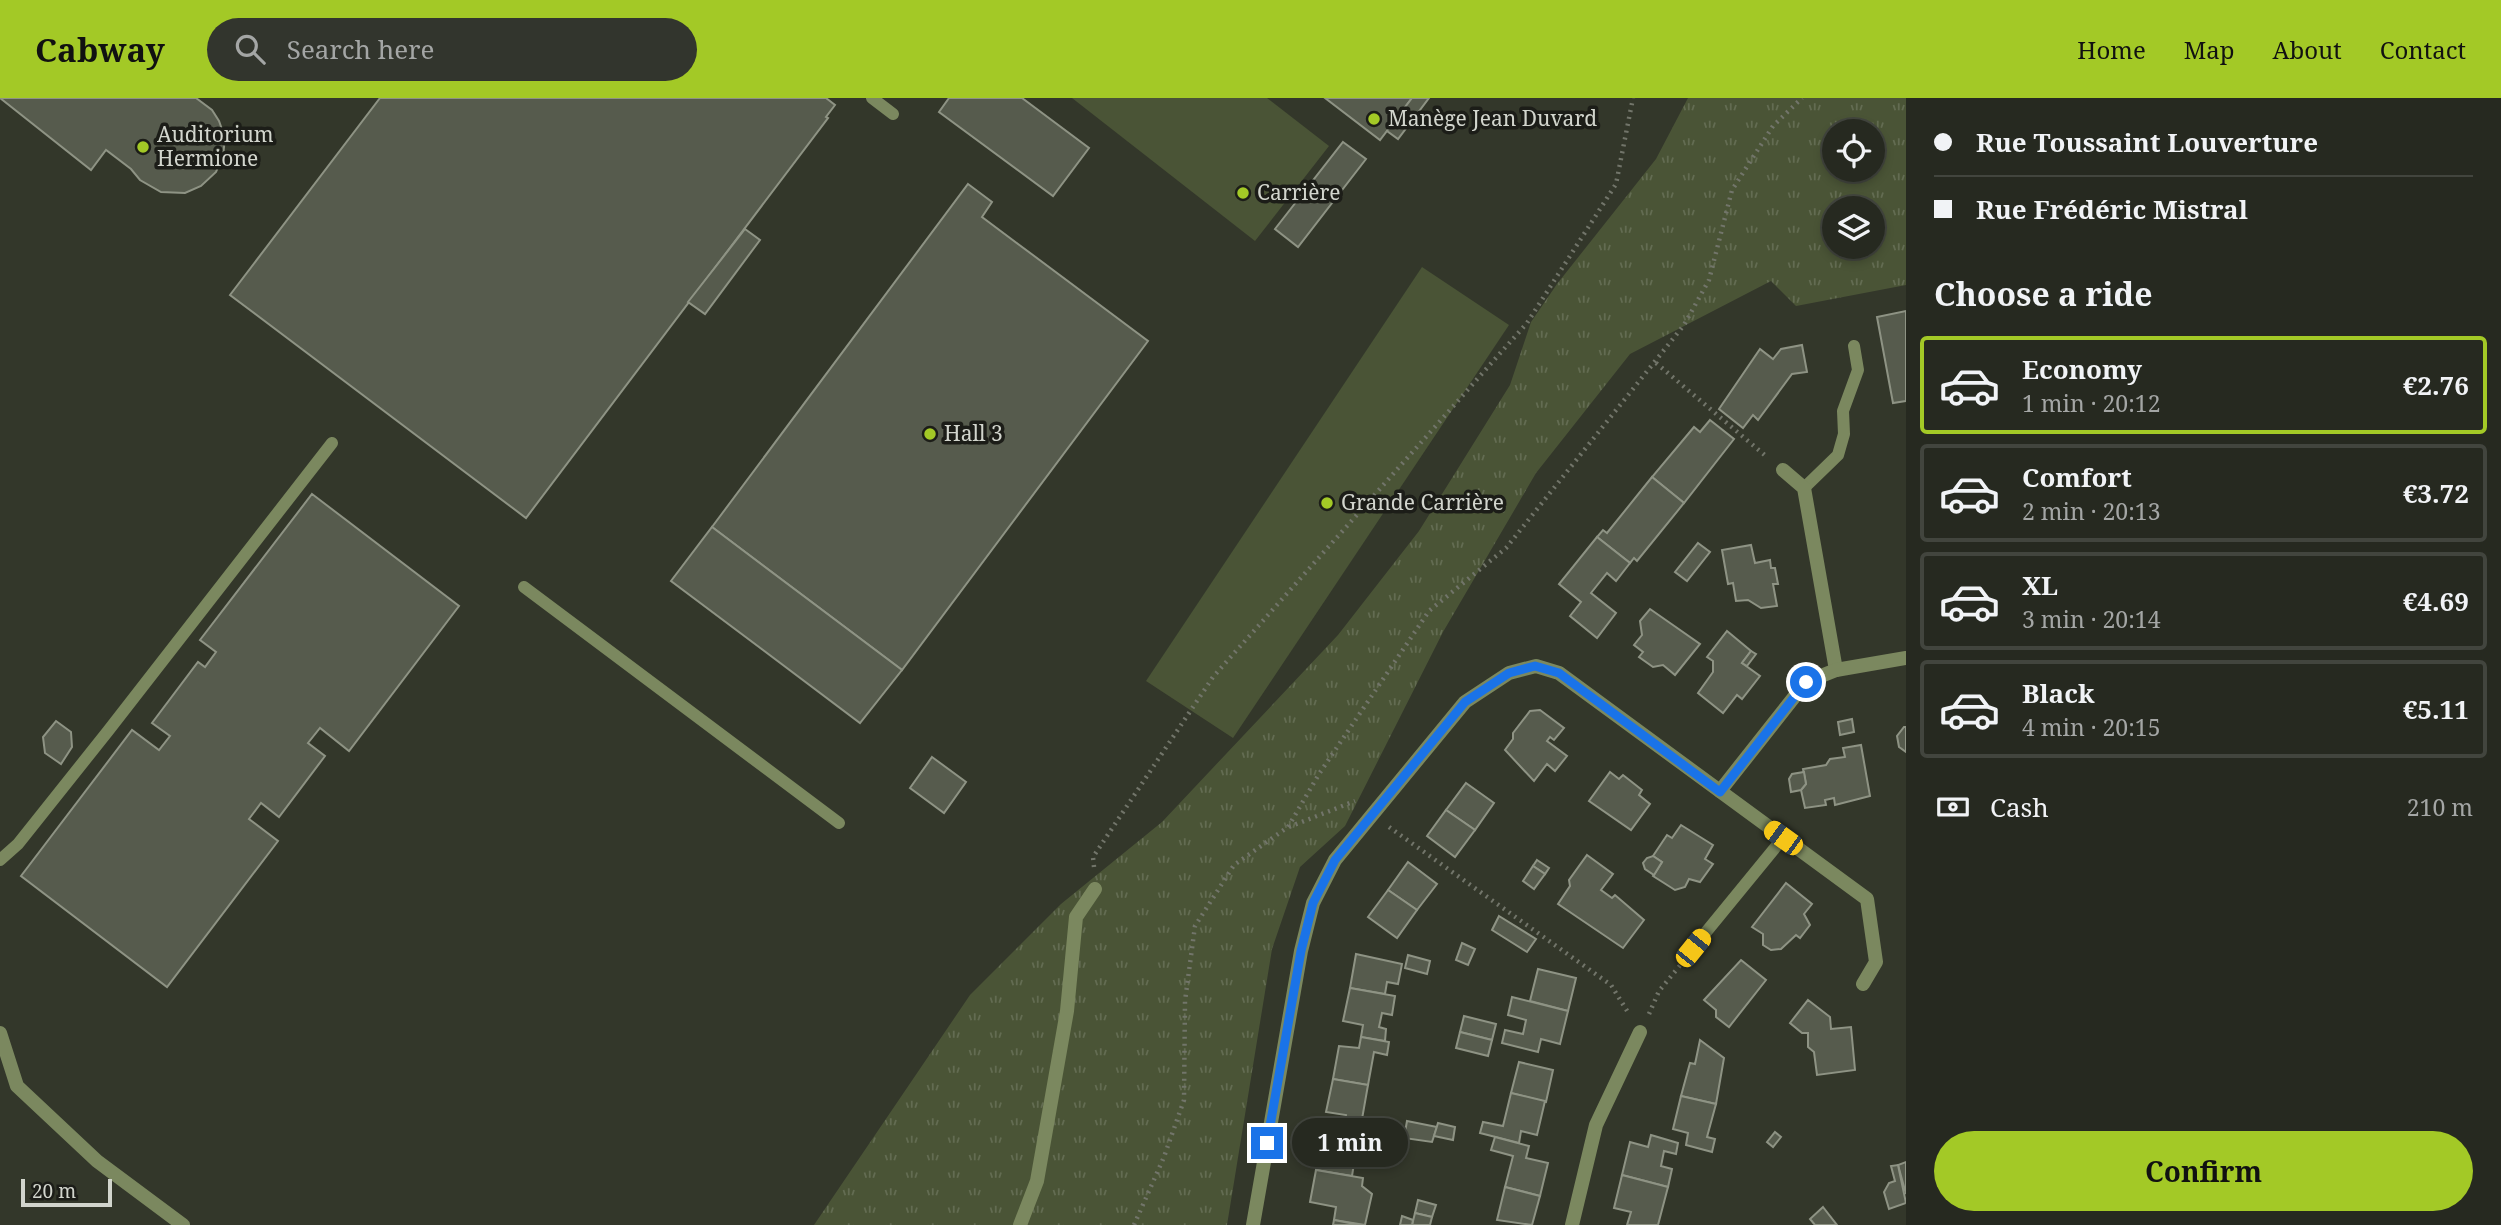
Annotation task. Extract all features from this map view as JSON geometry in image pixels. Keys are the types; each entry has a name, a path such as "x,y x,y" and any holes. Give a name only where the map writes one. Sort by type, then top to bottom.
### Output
{"street":[{"path":"1783,470 1804,488 1836,670"},
{"path":"1720,792 1806,682 1836,670 1906,658"},
{"path":"1253,1225 1301,951 1313,903 1335,860 1465,702 1509,673 1535,666 1559,673 1867,900 1876,962 1863,985"},
{"path":"1020,1225 1037,1181 1067,1011 1076,917 1095,889"},
{"path":"1572,1225 1596,1125 1640,1032"},
{"path":"0,1033 17,1086 97,1161 183,1225"}],"lane":[{"path":"872,98 893,114"},
{"path":"1804,488 1838,455 1844,434 1843,411 1858,370 1854,346"},
{"path":"0,860 18,844 332,443"},
{"path":"524,587 839,823"},
{"path":"1693,948 1783,838"}],"path":[{"path":"1095,889 1093,858 1213,677 1527,323 1616,184 1633,98"},
{"path":"1288,827 1319,774 1429,611 1506,548 1684,325 1709,280 1732,190 1773,126 1802,98"},
{"path":"1656,363 1783,470"},
{"path":"1134,1225 1164,1157 1184,1100 1185,1001 1195,926 1234,865 1288,827 1348,803 1389,793"},
{"path":"1372,814 1611,985 1640,1032"},
{"path":"1640,1032 1659,991 1693,948"}],"green space":[{"name":"Carrière","path":"1072,98 1267,98 1329,146 1255,241"},
{"path":"1688,98 1906,98 1906,285 1796,306 1771,281 1630,354 1536,473 1443,632 1345,826 1300,867 1272,949 1227,1225 814,1225 970,995 1061,904 1162,822 1338,635 1419,531 1510,385 1531,322 1557,284 1656,159"},
{"name":"Grande Carrière","path":"1422,267 1509,325 1233,738 1146,681"}],"building":[{"name":"Auditorium Hermione","path":"0,98 196,98 212,110 219,121 225,138 223,156 216,172 201,186 185,193 161,192 140,180 131,169 106,150 91,170"},
{"path":"380,98 826,98 835,105 826,117 828,118 526,518 230,295"},
{"path":"949,98 1022,98 1089,148 1053,196 939,112"},
{"name":"Manège Jean Duvard","path":"1325,98 1412,98 1380,140"},
{"path":"1412,98 1429,98 1398,139 1387,131"},
{"path":"1343,142 1366,159 1298,247 1275,229"},
{"name":"Hall 3","path":"968,184 992,202 982,217 1148,341 902,670 712,527"},
{"path":"745,229 760,240 705,314 688,302"},
{"path":"1906,311 1906,401 1893,403 1877,317"},
{"path":"1802,345 1807,372 1792,374 1758,420 1753,415 1743,428 1719,409 1760,349 1773,359 1781,349"},
{"path":"1710,420 1734,439 1684,503 1652,477 1694,427 1700,432"},
{"path":"1652,477 1684,503 1637,561 1634,558 1630,563 1597,537 1603,530 1607,533"},
{"path":"312,494 459,606 349,751 320,728 308,743 325,756 279,817 261,803 249,819 278,841 167,987 21,876 132,730 159,750 170,736 152,723 198,662 205,667 216,652 200,640"},
{"path":"712,527 902,670 860,723 671,581"},
{"path":"1597,537 1630,563 1616,581 1607,573 1591,593 1616,613 1597,638 1570,616 1581,602 1559,584"},
{"path":"1698,543 1710,552 1687,581 1675,572"},
{"path":"1751,545 1755,563 1770,560 1771,568 1775,568 1778,584 1773,584 1777,606 1761,608 1748,600 1736,601 1733,583 1728,584 1722,550"},
{"path":"1650,609 1700,644 1675,675 1663,665 1653,667 1639,657 1643,652 1634,645 1642,635 1640,621"},
{"path":"1727,631 1751,651 1742,663 1760,676 1742,699 1737,695 1723,713 1698,693 1713,672 1713,661 1707,657"},
{"path":"1751,651 1756,654 1747,666 1742,663"},
{"path":"1540,710 1564,728 1554,740 1550,737 1547,741 1567,756 1555,771 1547,764 1534,781 1505,750 1513,739 1513,733 1530,711"},
{"path":"1852,719 1854,732 1840,735 1838,722"},
{"path":"56,721 71,732 72,747 61,764 45,753 43,737"},
{"path":"1904,727 1906,752 1899,747 1897,736"},
{"path":"1861,745 1870,796 1835,805 1834,798 1825,800 1826,805 1805,808 1801,790 1806,784 1803,769 1826,765 1830,759 1845,757 1843,748"},
{"path":"932,757 966,782 944,813 910,788"},
{"path":"1610,772 1619,779 1623,775 1642,790 1639,795 1650,804 1631,830 1589,801"},
{"path":"1804,772 1806,784 1801,790 1791,792 1789,779 1792,774"},
{"path":"1466,783 1494,803 1475,830 1446,810"},
{"path":"1446,810 1475,830 1455,857 1427,836"},
{"path":"1681,825 1713,845 1705,859 1713,864 1700,882 1689,879 1685,887 1675,890 1653,876 1662,862 1653,856 1667,835 1672,838"},
{"path":"1587,855 1613,874 1601,890 1612,898 1615,895 1644,920 1623,948 1558,904 1570,886 1569,880"},
{"path":"1653,856 1662,862 1654,875 1645,869 1643,863"},
{"path":"1537,860 1549,868 1545,874 1533,866"},
{"path":"1408,862 1437,884 1417,910 1388,890"},
{"path":"1533,866 1545,874 1534,889 1523,881"},
{"path":"1786,883 1812,904 1804,914 1810,925 1800,938 1796,935 1781,949 1771,950 1763,945 1763,934 1752,927"},
{"path":"1388,890 1417,910 1397,938 1368,917"},
{"path":"1499,916 1536,939 1527,952 1492,930"},
{"path":"1462,943 1475,949 1468,965 1456,960"},
{"path":"1356,954 1402,964 1398,984 1387,982 1385,994 1350,988"},
{"path":"1408,955 1430,961 1427,974 1405,968"},
{"path":"1741,960 1766,980 1729,1027 1716,1017 1716,1010 1704,1000"},
{"path":"1538,969 1576,978 1568,1011 1530,1001"},
{"path":"1350,988 1395,996 1392,1015 1382,1013 1379,1027 1386,1029 1385,1041 1361,1037 1363,1025 1343,1021"},
{"path":"1512,997 1568,1011 1560,1044 1541,1039 1538,1052 1502,1043 1505,1030 1523,1034 1526,1020 1508,1015"},
{"path":"1808,1000 1830,1017 1831,1029 1851,1027 1855,1070 1817,1075 1814,1052 1808,1047 1808,1033 1802,1033 1790,1023"},
{"path":"1464,1016 1496,1024 1492,1040 1460,1032"},
{"path":"1460,1032 1492,1040 1488,1056 1456,1048"},
{"path":"1361,1037 1389,1042 1387,1055 1374,1052 1368,1085 1333,1079 1339,1046 1359,1048"},
{"path":"1700,1040 1724,1058 1716,1104 1681,1096 1690,1063 1695,1064"},
{"path":"1519,1062 1553,1070 1546,1102 1511,1093"},
{"path":"1333,1079 1368,1085 1362,1119 1374,1120 1372,1132 1344,1128 1346,1115 1326,1112"},
{"path":"1511,1093 1545,1101 1537,1135 1521,1131 1519,1143 1480,1133 1483,1122 1503,1126"},
{"path":"1681,1096 1716,1104 1707,1137 1715,1139 1712,1152 1686,1145 1688,1133 1673,1129"},
{"path":"1407,1121 1437,1127 1432,1142 1404,1138"},
{"path":"1438,1123 1455,1127 1453,1140 1434,1136"},
{"path":"1343,1127 1374,1133 1372,1147 1357,1145 1352,1176 1316,1170 1322,1137 1341,1140"},
{"path":"1775,1132 1781,1137 1773,1147 1767,1142"},
{"path":"1651,1135 1678,1143 1676,1154 1664,1151 1661,1166 1672,1169 1668,1187 1622,1175 1630,1142 1648,1147"},
{"path":"1495,1137 1529,1146 1526,1158 1548,1163 1540,1196 1505,1187 1513,1156 1491,1150"},
{"path":"1906,1162 1906,1194 1898,1165"},
{"path":"1898,1165 1906,1203 1889,1209 1884,1192 1889,1183 1895,1181 1891,1166"},
{"path":"1316,1170 1363,1178 1362,1186 1372,1194 1365,1225 1334,1220 1336,1207 1310,1202"},
{"path":"1622,1175 1668,1187 1658,1225 1627,1225 1631,1212 1614,1208"},
{"path":"1505,1187 1540,1196 1532,1225 1497,1220"},
{"path":"1418,1200 1436,1205 1432,1217 1415,1213"},
{"path":"1823,1207 1837,1225 1815,1225 1810,1219"},
{"path":"1415,1213 1432,1217 1430,1225 1412,1225"},
{"path":"1402,1216 1413,1220 1412,1225 1400,1225"},
{"path":"1334,1220 1360,1225 1333,1225"}],"place":[{"name":"Manège Jean Duvard","path":"1374,119"},
{"name":"Auditorium Hermione","path":"143,147"},
{"name":"Carrière","path":"1243,193"},
{"name":"Hall 3","path":"930,434"},
{"name":"Grande Carrière","path":"1327,503"}],"route":[{"path":"1267,1143 1301,951 1313,903 1335,860 1430,741 1465,702 1509,673 1535,666 1559,673 1720,792 1806,682"}]}
